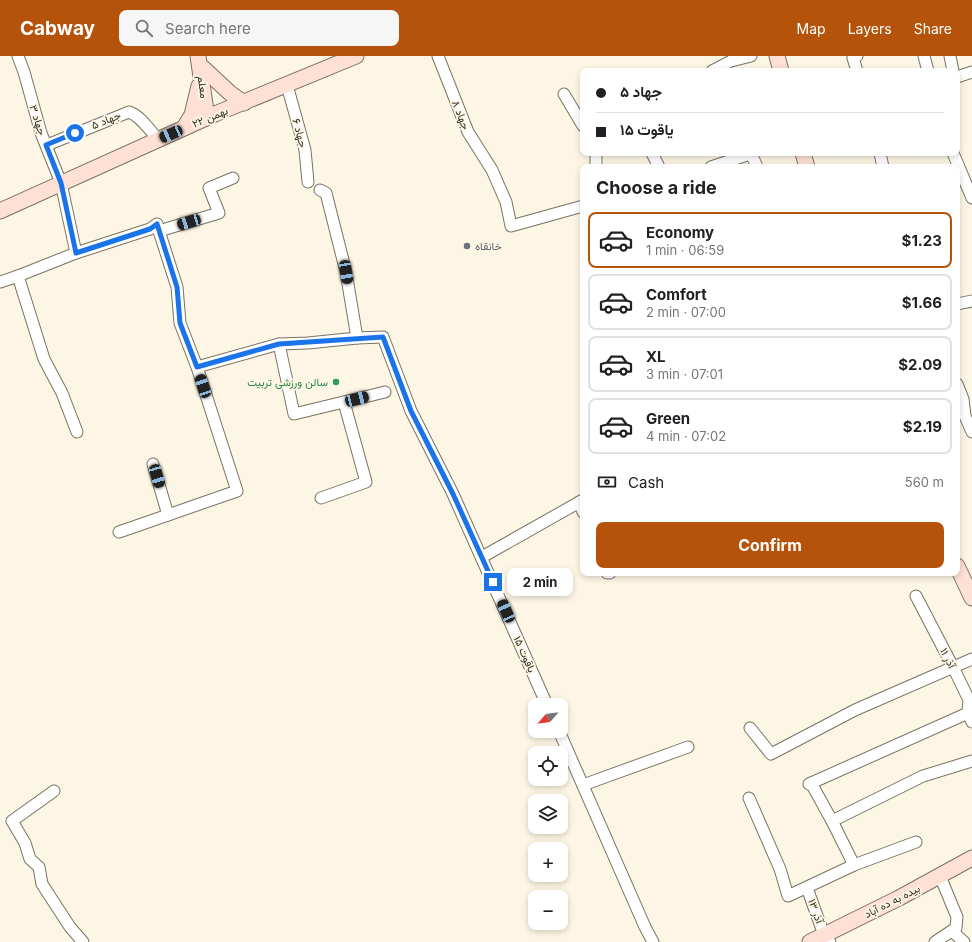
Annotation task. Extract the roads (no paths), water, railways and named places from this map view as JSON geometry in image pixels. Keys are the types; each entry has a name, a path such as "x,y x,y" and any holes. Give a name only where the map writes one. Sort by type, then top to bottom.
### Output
{"main road":[{"name":"۲۲ بهمن","path":"0,211 158,139 356,56"},
{"path":"777,56 780,68"},
{"path":"201,64 231,94 244,103"},
{"path":"184,128 192,115 201,64"},
{"name":"معلم","path":"201,64 211,116"},
{"path":"960,572 972,598"},
{"name":"بیده به ده آباد","path":"810,942 827,938 972,858"}],"street":[{"name":"جهاد ۳","path":"18,56 41,133 61,183 76,253"},
{"name":"جهاد ۸","path":"438,56 468,132 492,170 506,202 511,226 580,207"},
{"path":"720,68 752,56"},
{"path":"856,68 853,58 857,56"},
{"path":"924,56 927,68"},
{"path":"950,56 953,68"},
{"path":"960,76 972,72"},
{"name":"جهاد ۶","path":"287,85 305,150 308,182"},
{"path":"564,94 580,121"},
{"name":"جهاد ۵","path":"46,145 129,112 135,114 158,139"},
{"path":"720,164 744,156"},
{"path":"960,170 972,198"},
{"path":"159,231 219,213 210,188 232,178"},
{"path":"197,367 279,344 308,343 357,338 346,272 326,194 320,190"},
{"path":"0,282 76,253 150,229 157,224 177,287 180,323 197,367 237,491 119,532"},
{"path":"18,276 44,359 62,393 77,432"},
{"path":"960,303 972,301"},
{"name":"یاقوت ۱۵","path":"357,338 383,337 411,411 453,494 544,698"},
{"path":"279,344 294,414 385,392"},
{"path":"960,391 963,398 961,418 972,432"},
{"path":"321,498 366,482 344,402"},
{"path":"153,464 168,515"},
{"path":"482,558 580,506"},
{"name":"آذر ۱۱","path":"916,596 954,667 969,700 970,718"},
{"path":"750,728 771,754 855,710 972,659"},
{"path":"854,865 832,821 810,784 970,718"},
{"path":"562,738 645,927 653,942"},
{"path":"583,785 688,747"},
{"path":"832,821 923,776 972,761"},
{"path":"54,791 12,821 25,843 30,859 39,867 42,884 70,927 83,942"},
{"path":"749,798 780,869 788,896 854,865 916,842"},
{"path":"935,942 956,928 957,917 940,876"},
{"name":"آذر ۱۳","path":"807,888 827,938"},
{"path":"952,931 964,942"}],"place":[{"name":"خانقاه","path":"467,246"},
{"name":"سالن ورزشی تربیت","path":"336,382"}]}
